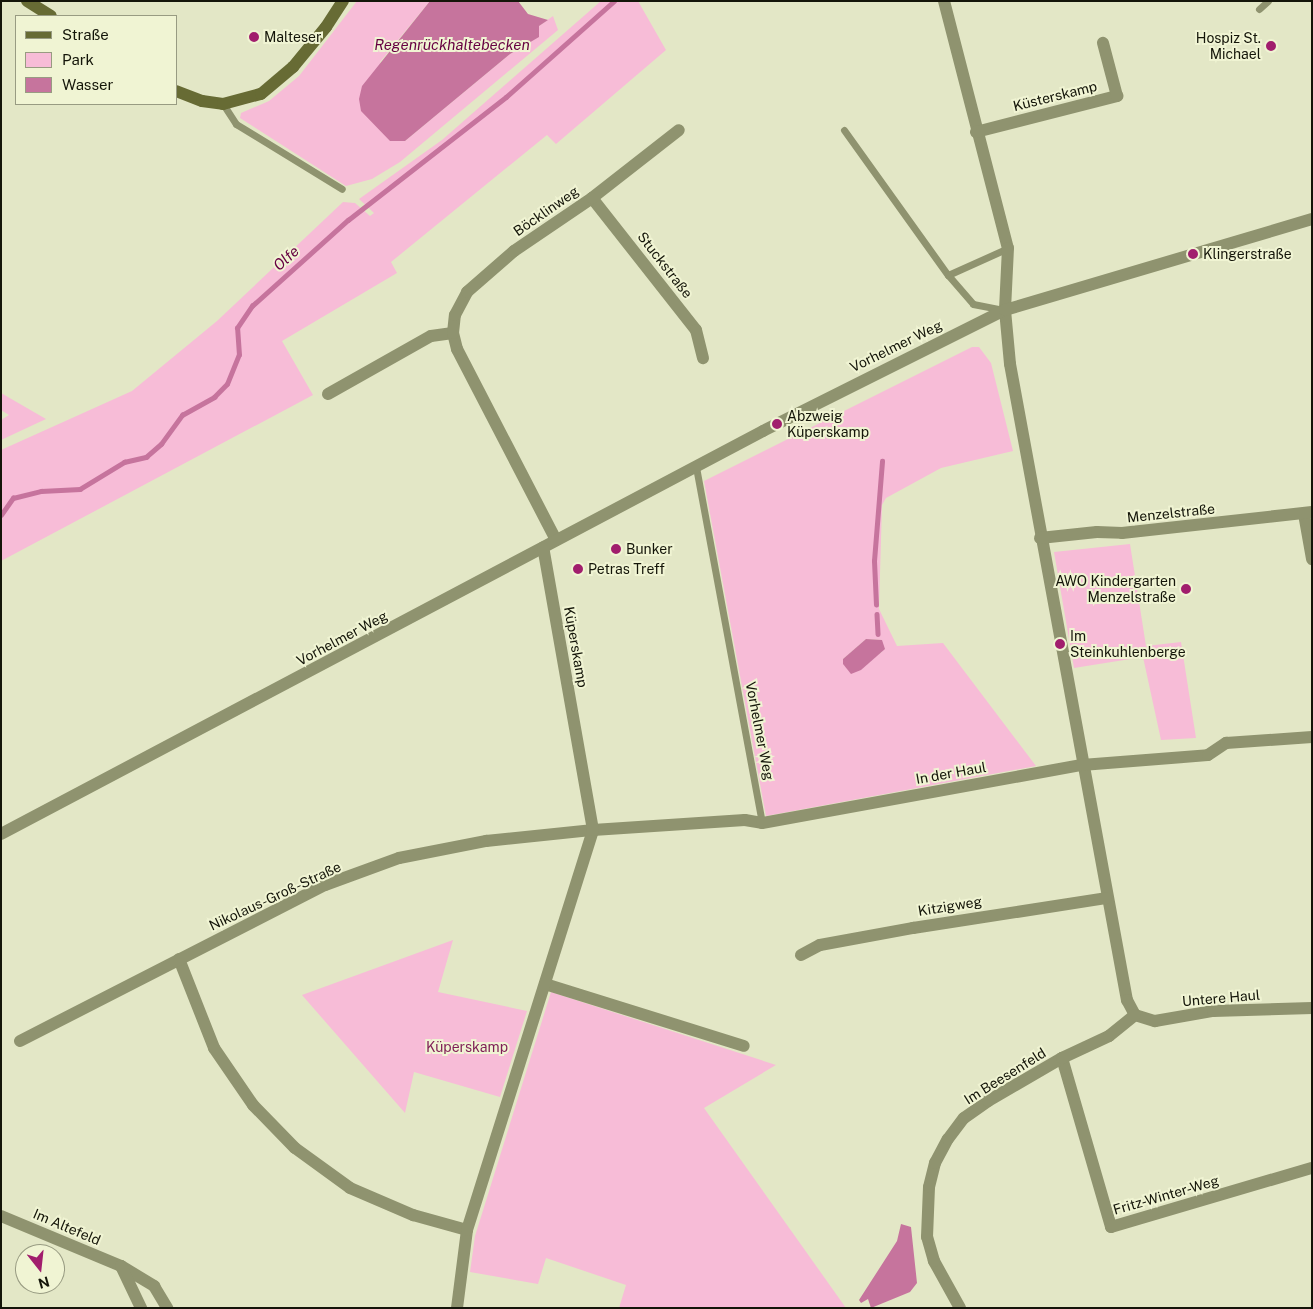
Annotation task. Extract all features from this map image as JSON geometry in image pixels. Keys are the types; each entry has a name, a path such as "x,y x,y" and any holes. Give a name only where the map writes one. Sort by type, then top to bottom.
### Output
{"street":[{"path":"27,1 50,15"},
{"path":"178,92 202,101 223,104 261,94 293,67 326,27 342,1"},
{"path":"944,1 976,132 1008,248 1005,310 1010,364 1106,898 1127,1000 1135,1015"},
{"name":"Küsterskamp","path":"976,132 1117,96 1103,43"},
{"name":"Böcklinweg","path":"556,540 457,350 453,332 454,315 467,292 514,252 592,198 679,130"},
{"name":"Stuckstraße","path":"592,198 696,330 703,358"},
{"name":"Vorhelmer Weg","path":"1,834 909,355 1005,310 1312,219"},
{"path":"328,394 431,336 453,332"},
{"name":"Menzelstraße","path":"1040,538 1097,532 1122,533 1308,513 1312,559"},
{"name":"Küperskamp","path":"457,1308 467,1230 593,830 542,548"},
{"name":"In der Haul","path":"593,830 745,820 762,823 1082,765 1208,755 1226,743 1312,737"},
{"name":"Nikolaus-Groß-Straße","path":"20,1041 325,885 399,858 486,841 593,830"},
{"name":"Kitzigweg","path":"801,955 820,945 913,928 1106,898"},
{"path":"178,959 214,1048 253,1105 295,1148 350,1188 413,1215 467,1230"},
{"path":"545,984 744,1046"},
{"name":"Untere Haul","path":"1135,1015 1155,1021 1213,1012 1312,1008"},
{"name":"Im Beesenfeld","path":"960,1308 934,1261 927,1237 927,1203 935,1163 948,1139 964,1118 1062,1058 1109,1036 1135,1015"},
{"name":"Fritz-Winter-Weg","path":"1062,1058 1111,1227 1312,1168"},
{"name":"Im Altefeld","path":"1,1216 121,1266 154,1286 167,1308"},
{"path":"121,1266 141,1308"}],"lane":[{"path":"1259,9 1268,1"},
{"path":"223,104 236,124 342,189"},
{"name":"Vorhelmer Weg","path":"844,130 948,275 974,304 1005,310"},
{"path":"948,275 1008,248"},
{"name":"Vorhelmer Weg","path":"696,467 762,823"}],"green space":[{"path":"357,1 430,1 380,62 405,141 510,54 538,37 539,26 553,16 558,30 400,162 372,179 346,186 240,118 241,113 269,101 299,76"},
{"path":"601,1 638,1 666,50 556,144 547,135 391,262 397,273 282,341 313,395 1,561 1,450 132,391 217,321 343,202 355,203 370,216 374,213 359,199 442,140"},
{"path":"972,347 979,347 991,363 1013,451 941,468 886,498 882,505 879,609 897,646 943,643 1036,766 766,816 704,481","holes":["866,639 882,640 882,652 872,658 843,664 843,659"]},
{"path":"1,393 46,419 1,440 1,420 9,415 1,410"},
{"path":"1130,544 1146,646 1181,642 1196,738 1161,740 1143,657 1074,668 1054,552"},
{"path":"453,940 438,992 527,1011 500,1097 414,1072 405,1113 302,995"},
{"path":"551,992 776,1065 704,1108 846,1308 619,1308 626,1285 546,1258 538,1284 470,1272 475,1236"}],"water":[{"name":"Regenrückhaltebecken","path":"430,1 518,1 528,14 548,20 539,26 539,37 510,54 405,141 390,141 361,111 359,99 362,86"},
{"path":"866,639 882,640 885,649 861,670 851,674 843,664 843,659"},
{"path":"901,1224 911,1227 917,1283 910,1292 871,1308 868,1299 861,1303 859,1300 897,1241"}],"waterway":[{"name":"Olfe","path":"1,515 13,498 41,491 80,489 124,462 146,457 161,444 182,415 214,397 227,384 239,355 237,328 252,306 348,220 506,97 614,1"},
{"path":"876,605 874,561 882,461"},
{"path":"877,614 878,634"}],"place":[{"name":"Malteser","path":"254,37"},
{"name":"Hospiz St. Michael","path":"1271,46"},
{"name":"Klingerstraße","path":"1193,254"},
{"name":"Abzweig Küperskamp","path":"777,424"},
{"name":"Bunker","path":"616,549"},
{"name":"Petras Treff","path":"578,569"},
{"name":"AWO Kindergarten Menzelstraße","path":"1186,589"},
{"name":"Im Steinkuhlenberge","path":"1060,644"}]}
